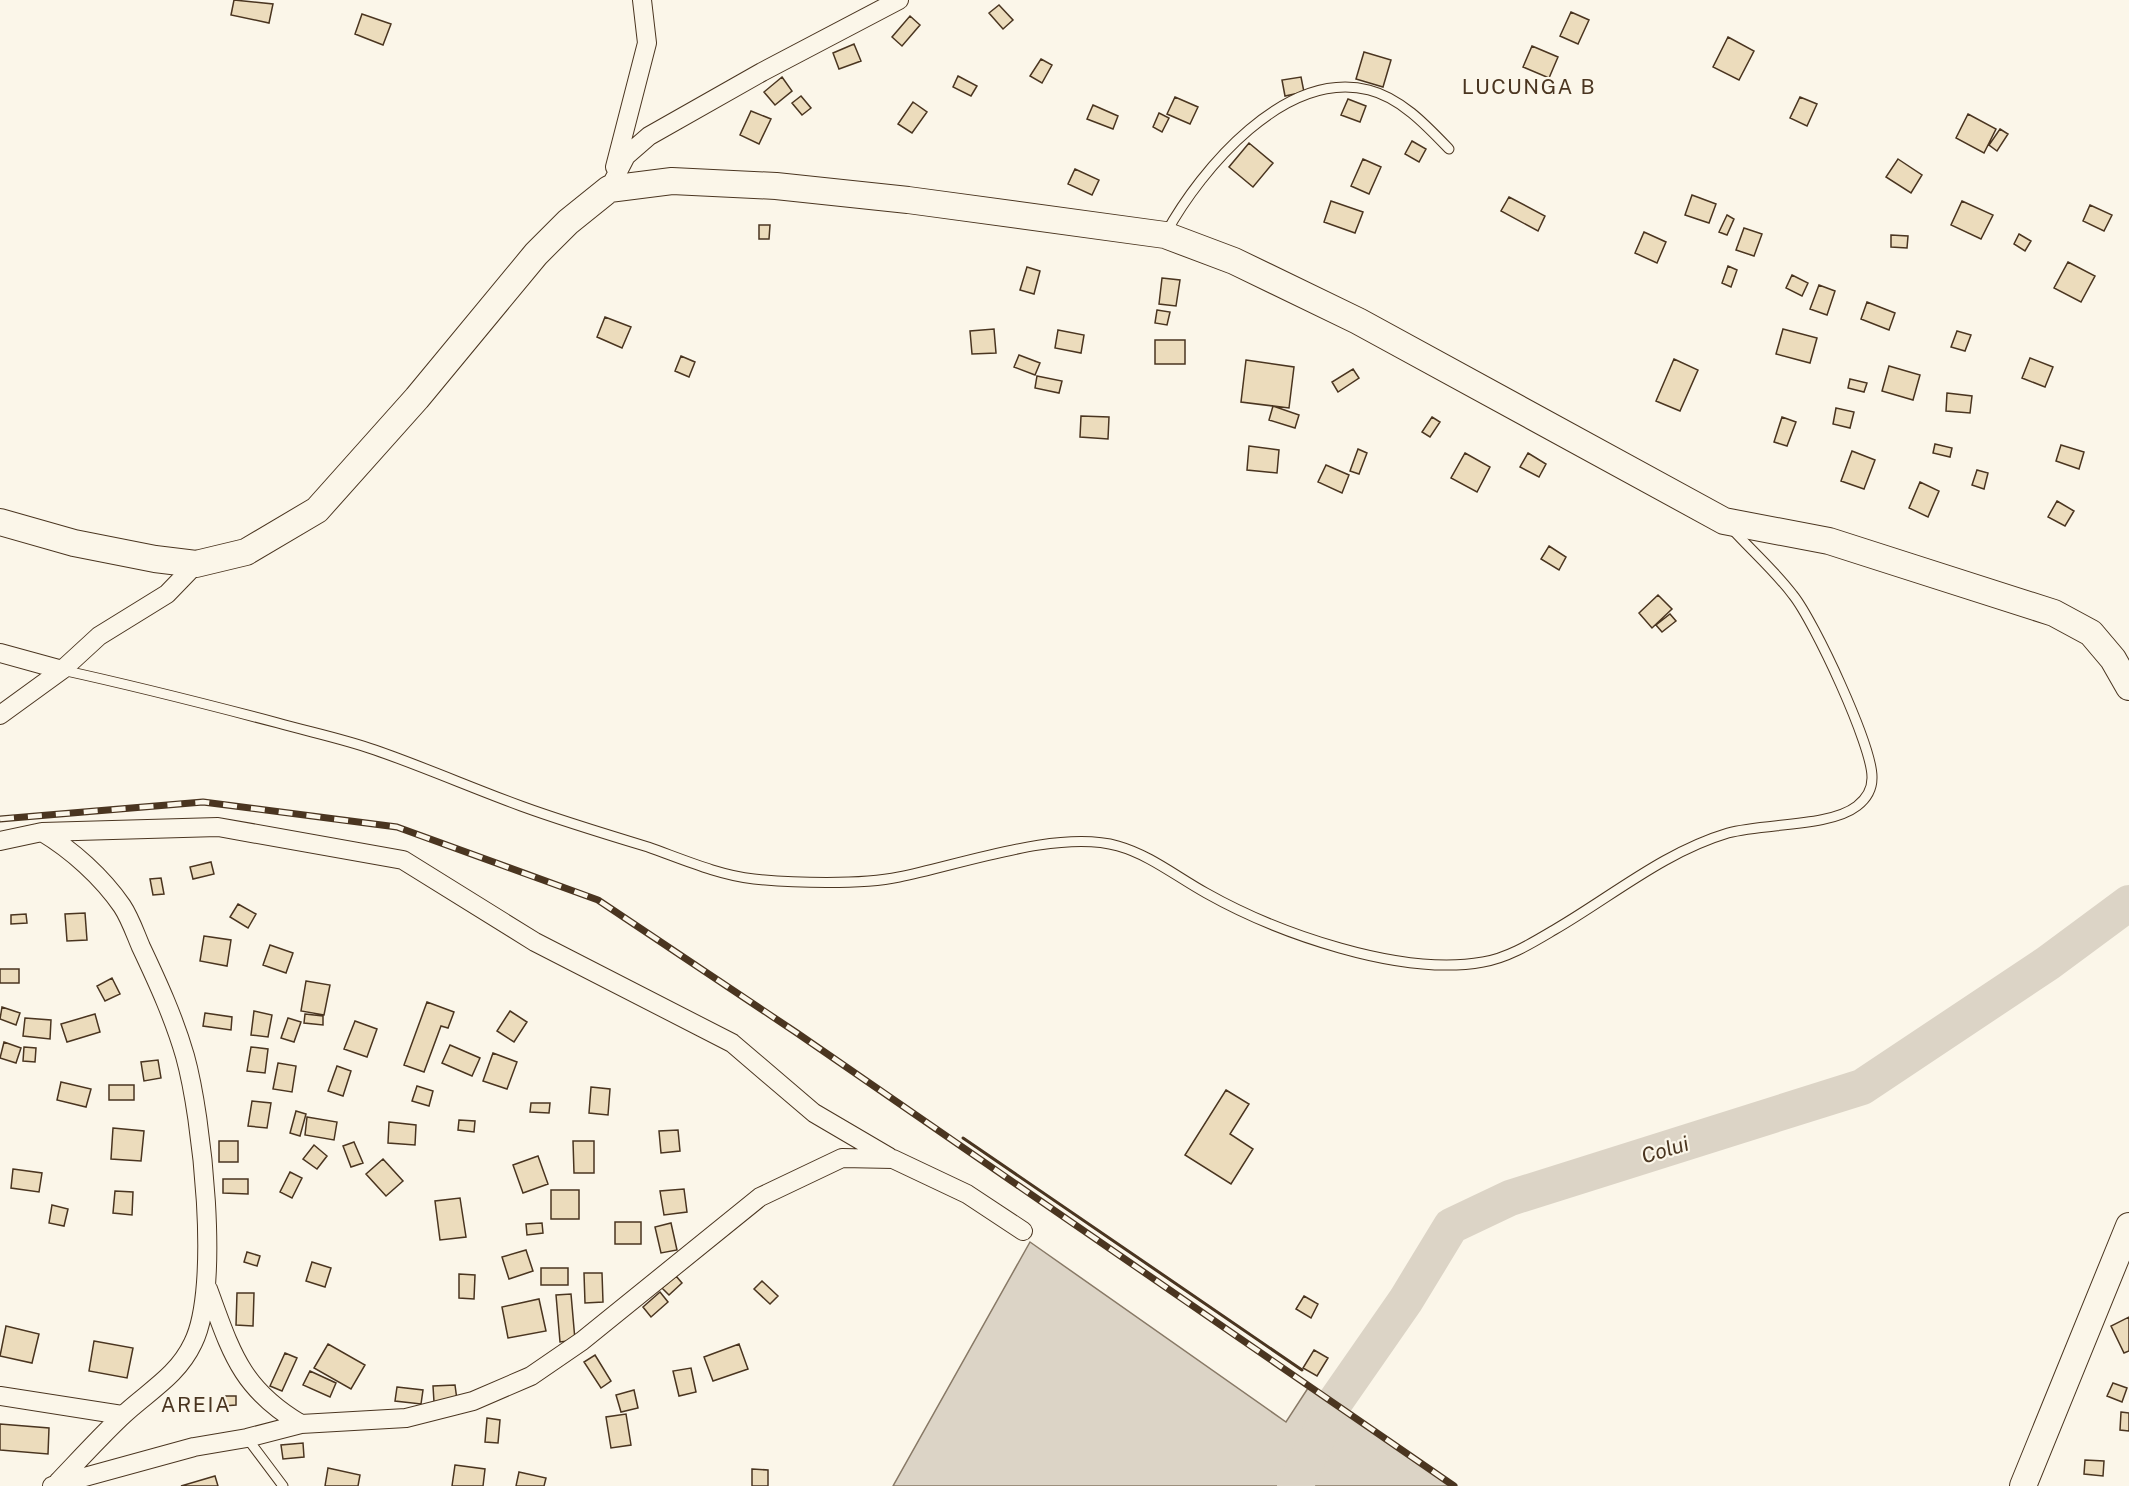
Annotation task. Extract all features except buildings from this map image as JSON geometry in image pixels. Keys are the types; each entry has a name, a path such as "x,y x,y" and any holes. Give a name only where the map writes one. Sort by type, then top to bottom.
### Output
{"street":[{"path":"609,189 647,43 642,0"},
{"path":"0,522 74,543 196,564 246,552 317,510 417,398 536,254 568,222 609,189 626,156 649,136 762,72 899,0"},
{"path":"609,189 672,182 776,186 908,200 1165,235 1234,261 1358,321 1724,521 1829,541 2054,613 2091,633 2113,659 2129,687"},
{"path":"0,715 62,670 99,636 167,594 196,564"},
{"path":"0,653 62,670"},
{"path":"0,841 42,832 218,827 404,860 535,942 732,1043 814,1113 893,1159 967,1194 1023,1231"},
{"path":"42,832 91,870 122,906 167,1001 185,1058 199,1141 207,1227 206,1284 199,1330 177,1370 123,1415 54,1485"},
{"path":"54,1485 194,1448 247,1438 301,1424 406,1418 473,1401 531,1376 582,1341 760,1197 842,1158 893,1159"},
{"path":"2023,1486 2129,1226"},
{"path":"206,1284 229,1344 247,1380 270,1404 301,1424"},
{"path":"0,1396 123,1415"}],"lane":[{"path":"1165,235 1190,194 1240,135 1277,110 1310,94 1349,87 1384,95 1426,125 1449,149"},
{"path":"62,670 175,695 370,748 522,806 750,879 811,881 891,879 1016,850 1067,842 1100,842 1120,846 1153,861 1208,894 1267,924 1330,945 1386,958 1435,964 1483,962 1519,950 1599,903 1668,858 1719,836 1751,827 1840,817 1861,804 1869,794 1873,780 1870,764 1853,713 1812,626 1794,596 1724,521"},
{"path":"247,1438 283,1486"}],"shaded area":[{"path":"1030,1242 1286,1422 1308,1388 1454,1486 893,1486"}],"waterway":[{"name":"Colui","path":"1295,1486 1333,1405 1406,1300 1451,1226 1510,1198 1862,1087 2048,963 2129,903"}],"railway":[{"path":"0,819 203,802 397,827 598,900 797,1033 1454,1486"}],"wall":[{"path":"963,1138 1302,1370"}],"district":[{"name":"LUCUNGA B","path":"1529,87"},
{"name":"AREIA","path":"196,1405"}]}
